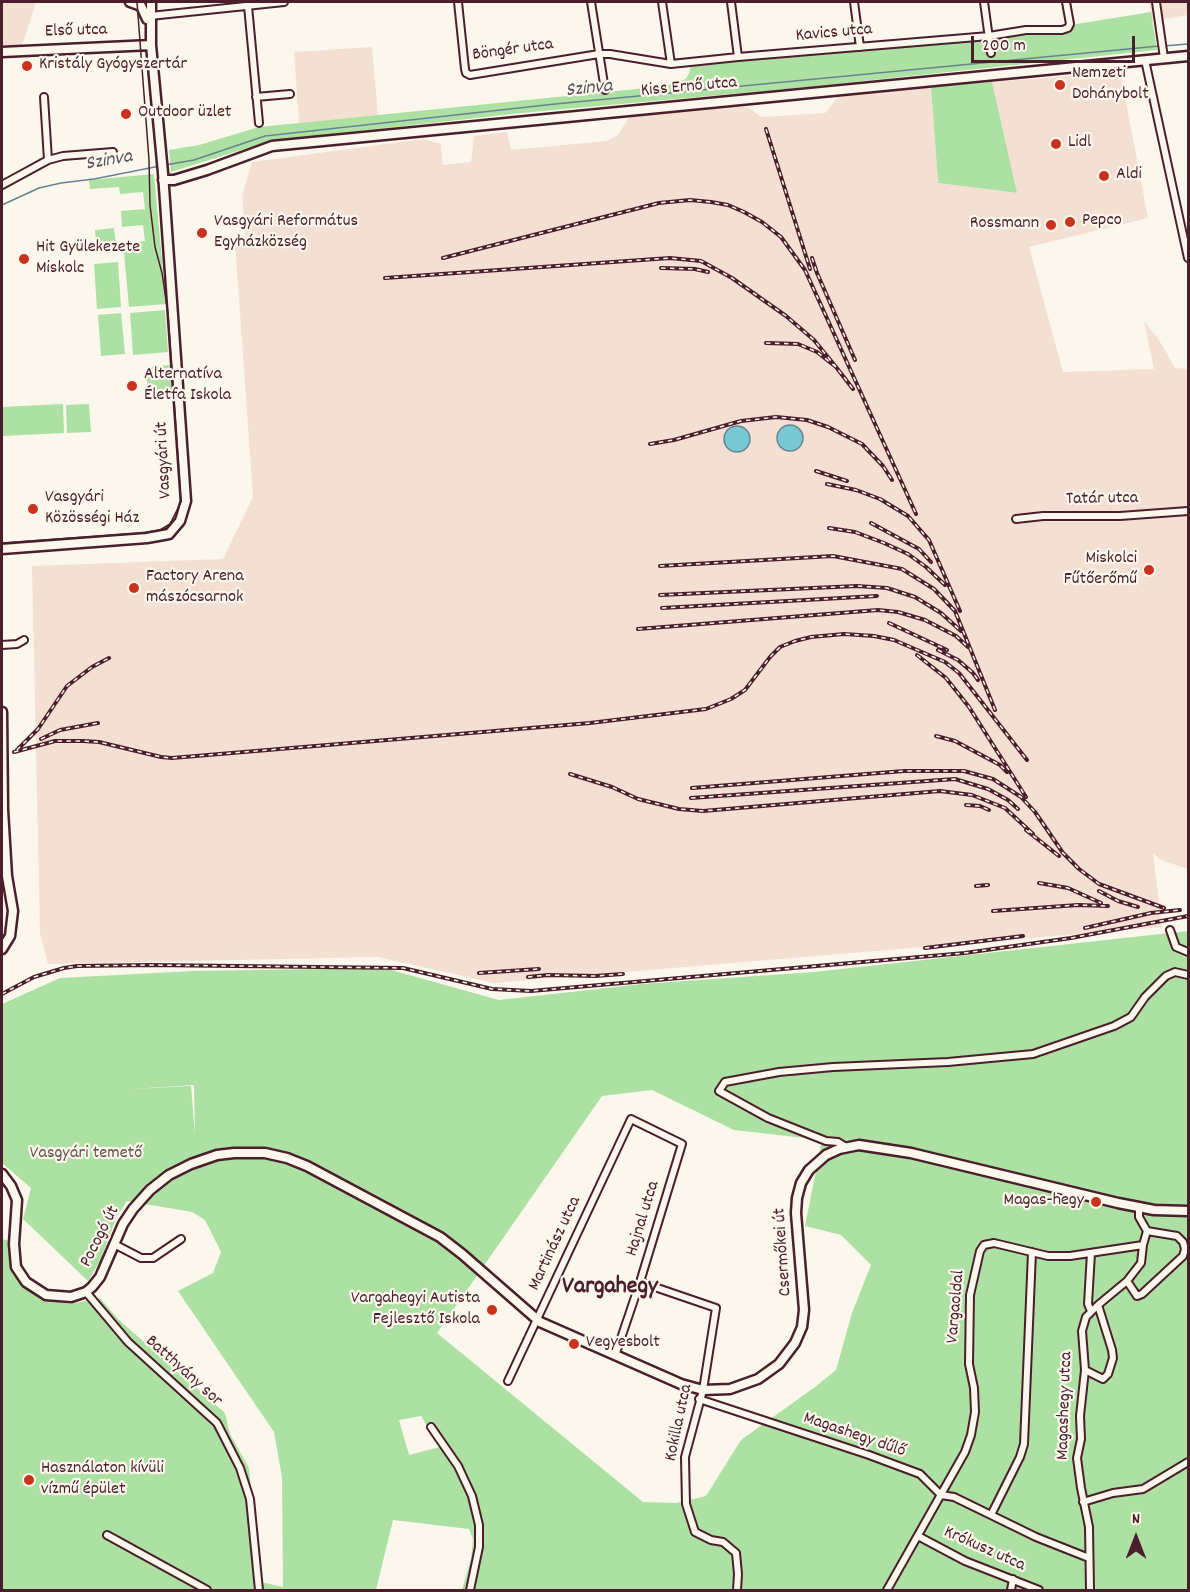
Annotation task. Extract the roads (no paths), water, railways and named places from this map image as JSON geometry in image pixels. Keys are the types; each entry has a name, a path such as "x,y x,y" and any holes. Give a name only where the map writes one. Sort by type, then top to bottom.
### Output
{"street":[{"name":"Vasgyári út","path":"130,2 144,9 150,33"},
{"name":"Vasgyári út","path":"2,549 147,538 169,534 180,521 186,501 150,33 151,2"},
{"path":"150,16 284,2"},
{"name":"Böngér utca","path":"458,2 465,69 470,75 599,54"},
{"path":"591,2 605,90"},
{"path":"662,2 671,64"},
{"path":"731,2 738,57"},
{"path":"854,2 860,47"},
{"path":"984,2 991,53"},
{"name":"Kavics utca","path":"599,54 671,64 989,36 1026,30 1062,30 1068,28 1070,24 1066,2"},
{"path":"1156,2 1163,54"},
{"path":"249,6 259,123"},
{"name":"Első utca","path":"2,52 151,45"},
{"name":"Kiss Ernő utca","path":"163,180 174,180 207,170 272,146 1145,60 1163,54 1188,56"},
{"path":"1145,60 1188,258"},
{"path":"256,97 291,94"},
{"path":"44,97 48,160"},
{"path":"2,185 48,160 63,156 113,152"},
{"path":"1180,218 1188,216"},
{"name":"Tatár utca","path":"1016,519 1043,516 1120,516 1188,511"},
{"path":"2,645 17,644 24,640"},
{"path":"2,712 4,877 13,911 10,936 2,949"},
{"path":"1170,930 1176,947 1188,952"},
{"path":"846,1147 838,1142 825,1141 768,1118 719,1092 725,1082 779,1072 833,1067 948,1062 1033,1054 1114,1026 1131,1017 1145,997 1166,976 1175,972 1188,975"},
{"name":"Hajnal utca","path":"615,1356 682,1144 631,1119"},
{"name":"Martinász utca","path":"508,1381 631,1119"},
{"name":"Csermőkei út","path":"492,1282 536,1319 615,1356 681,1384 703,1389 730,1389 758,1380 779,1364 795,1343 802,1327 804,1310 796,1213 801,1183 820,1159 846,1147 867,1146 910,1154 1154,1210 1188,1211"},
{"name":"Pocogó út","path":"2,1174 17,1200 14,1259 23,1278 40,1292 52,1297 71,1297 86,1292 100,1277 123,1224 138,1202 150,1190 174,1172 191,1164 217,1155 244,1152 286,1158 307,1166 423,1227 462,1254 492,1282"},
{"path":"1139,1206 1139,1217 1147,1231 1143,1245"},
{"path":"1147,1231 1188,1236"},
{"path":"1127,1281 1137,1296 1142,1294 1183,1256 1184,1242 1177,1236"},
{"path":"114,1244 141,1258 153,1258 181,1239"},
{"name":"Vargaoldal","path":"886,1590 965,1452 975,1412 974,1388 969,1364 970,1295 980,1251 984,1245 994,1243 1048,1256 1091,1253 1143,1245"},
{"name":"Magashegy utca","path":"1090,1590 1089,1527 1077,1458 1081,1439 1080,1416 1085,1370 1082,1331 1086,1317 1127,1281 1141,1263 1143,1245"},
{"path":"991,1515 1024,1444 1032,1252"},
{"path":"1085,1370 1103,1379 1108,1374 1113,1358 1095,1307 1090,1309 1088,1304 1091,1253"},
{"name":"Kokilla utca","path":"640,1282 716,1308 703,1389 685,1457 686,1504 695,1532 711,1540 723,1542 736,1553 737,1590"},
{"name":"Batthyány sor","path":"86,1292 128,1342 217,1423 240,1468 250,1499 259,1590"},
{"name":"Magashegy dűlő","path":"699,1399 920,1474 941,1495 954,1497 1036,1537 1089,1558"},
{"path":"431,1427 458,1466 472,1496 479,1525 479,1547 470,1590"},
{"path":"1083,1502 1113,1493 1143,1489 1188,1462"},
{"path":"107,1535 207,1590"},
{"name":"Krókusz utca","path":"918,1536 965,1561 1039,1590"},
{"path":"1011,1590 1013,1579"}],"water":[{"path":"790,425 799,429 803,438 799,447 790,451 781,447 777,438 781,429"},
{"path":"737,426 746,430 750,439 746,448 737,452 728,448 724,439 728,430"}],"waterway":[{"name":"Szinva","path":"1163,46 1188,44"},
{"name":"Szinva","path":"165,165 194,160 265,136 555,104 1159,46"},
{"name":"Szinva","path":"2,205 39,188 160,166"}],"tram line":[{"path":"2,543 160,530 170,524 181,502 168,314 162,273 155,247 150,205 149,160 137,2"}],"railway":[{"path":"766,129 810,269"},
{"path":"443,258 659,203 690,200 711,202 728,205 744,212 781,237 805,270 916,514"},
{"path":"385,278 670,258 701,261 732,278 786,316 814,340 836,367"},
{"path":"812,258 855,360"},
{"path":"661,268 695,269 708,272"},
{"path":"766,343 798,344 817,352 836,367 853,389"},
{"path":"650,444 674,440 741,421 776,417 807,420 828,427 862,444 883,466 892,480"},
{"path":"816,471 847,481"},
{"path":"827,484 856,490 880,499 908,516 929,540 960,611"},
{"path":"871,523 919,549 931,562"},
{"path":"829,528 855,532 908,554 945,585"},
{"path":"660,566 833,556 902,569 934,589 955,611 995,710"},
{"path":"660,595 857,586 887,588 915,597 941,613 961,631"},
{"path":"662,608 877,596"},
{"path":"638,629 878,610 898,612 925,620 956,636 968,647"},
{"path":"889,623 947,650"},
{"path":"14,752 55,741 83,741 99,742 172,758 590,723 706,709 731,699 745,690 780,647 811,637 844,634 894,640 945,662 959,673 1027,760"},
{"path":"938,650 958,660 978,680"},
{"path":"917,655 946,678 969,707 1026,797"},
{"path":"17,750 38,729 67,686 92,667 109,658"},
{"path":"41,739 60,730 98,723"},
{"path":"936,736 955,741 1000,765 1007,772"},
{"path":"692,788 904,771 964,771 993,779 1021,797 1035,812 1063,853 1099,884 1164,908"},
{"path":"570,774 612,787 638,799 679,809 703,811 940,791 972,795 1005,808 1033,834"},
{"path":"691,798 955,779 988,789 1008,800 1018,809"},
{"path":"966,805 980,806 989,810"},
{"path":"1026,830 1059,856"},
{"path":"1039,883 1068,888 1101,903"},
{"path":"976,886 988,885"},
{"path":"1099,891 1118,901 1138,907"},
{"path":"993,911 1078,905 1108,906"},
{"path":"1085,928 1151,913 1180,910"},
{"path":"2,994 34,977 64,968 151,965 403,968 492,989 531,991 965,953 1071,938 1188,916"},
{"path":"925,948 1023,936"},
{"path":"479,973 539,969"},
{"path":"528,977 623,974"}],"place":[{"name":"Kristály Gyógyszertár","path":"27,66"},
{"name":"Nemzeti Dohánybolt","path":"1060,85"},
{"name":"Outdoor üzlet","path":"126,114"},
{"name":"Lidl","path":"1056,144"},
{"name":"Aldi","path":"1104,176"},
{"name":"Pepco","path":"1070,222"},
{"name":"Rossmann","path":"1051,225"},
{"name":"Vasgyári Református Egyházközség","path":"202,233"},
{"name":"Hit Gyülekezete Miskolc","path":"24,259"},
{"name":"Alternatíva Életfa Iskola","path":"132,386"},
{"name":"Vasgyári Közösségi Ház","path":"33,509"},
{"name":"Miskolci Fűtőerőmű","path":"1149,570"},
{"name":"Factory Arena mászócsarnok","path":"134,588"},
{"name":"Magas-hegy","path":"1096,1202"},
{"name":"Vargahegyi Autista Fejlesztő Iskola","path":"492,1310"},
{"name":"Vegyesbolt","path":"574,1344"},
{"name":"Használaton kívüli vízmű épület","path":"29,1480"}],"district":[{"name":"Vargahegy","path":"610,1289"}],"park label":[{"name":"Vasgyári temető","path":"86,1155"}]}
